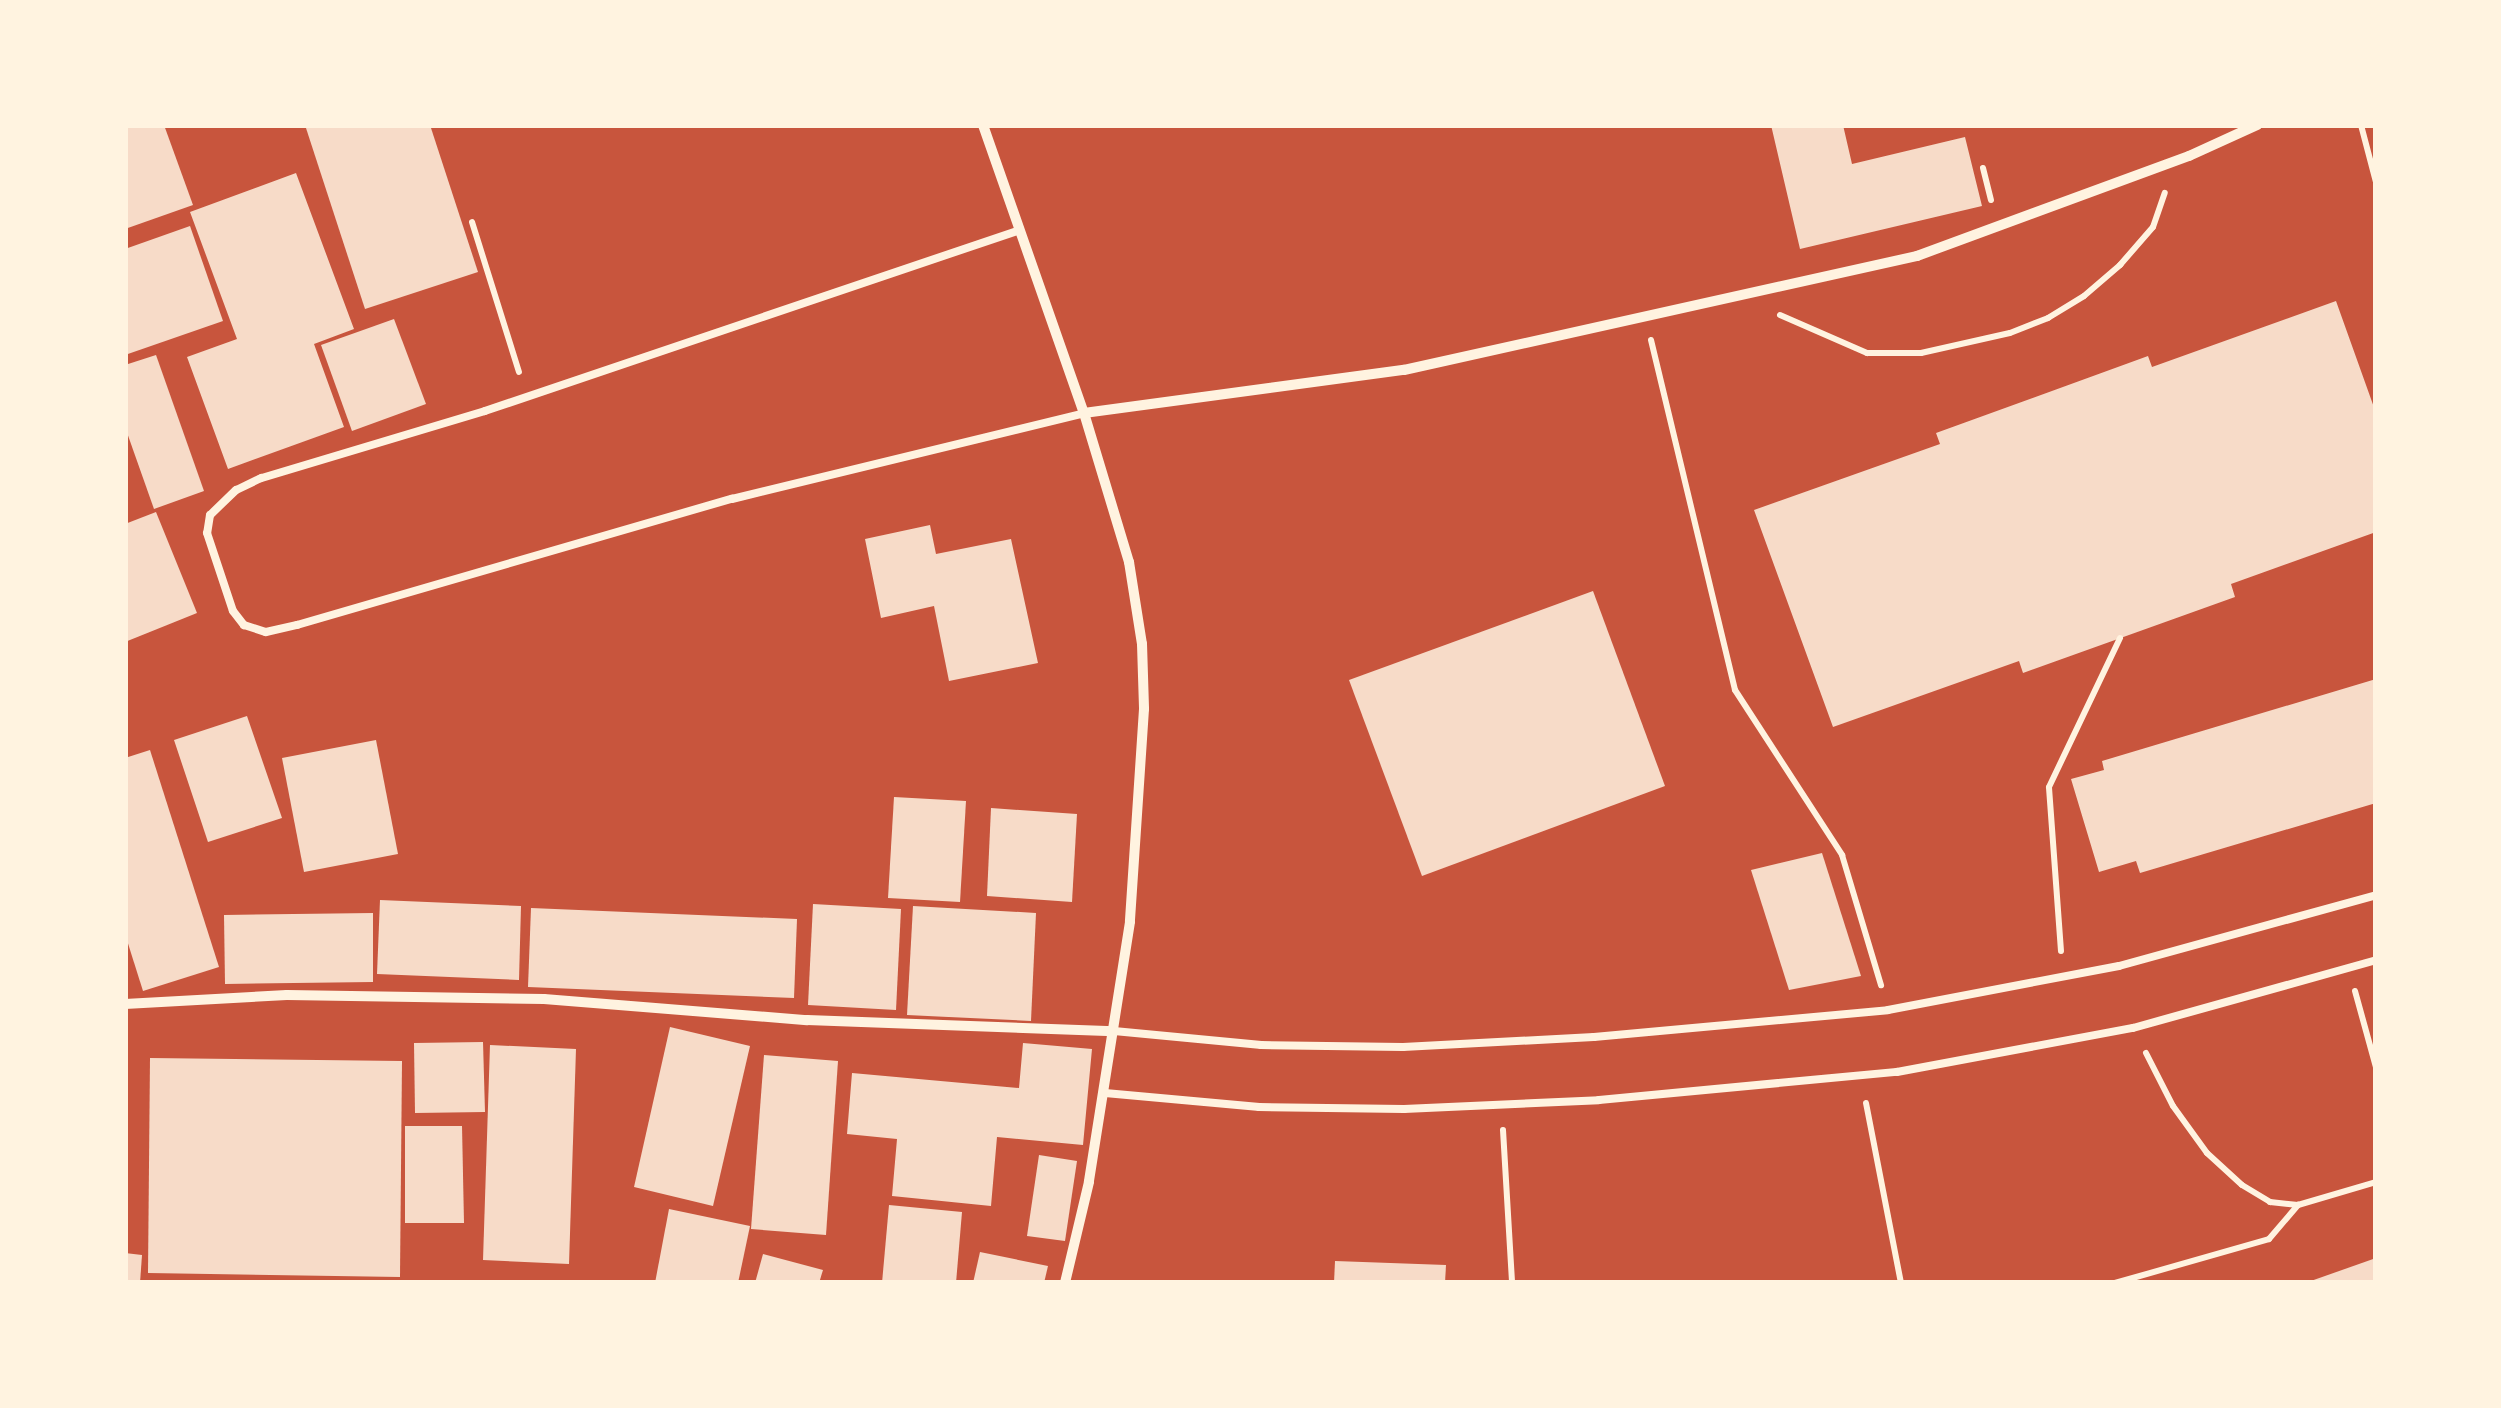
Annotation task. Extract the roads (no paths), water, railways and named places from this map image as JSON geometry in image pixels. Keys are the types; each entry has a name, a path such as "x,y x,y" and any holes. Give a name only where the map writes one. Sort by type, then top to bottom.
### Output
{"street":[{"path":"983,125 1084,413 1128,562 1142,644 1144,709 1130,922 1105,1093 1066,1283"},
{"path":"1084,413 1404,370 1917,256 2170,163 2257,125"},
{"path":"125,1004 287,995 544,999 807,1020 1114,1031"}],"lane":[{"path":"1020,230 526,398 261,478 223,499 210,515 208,533 234,612 244,625 266,632 297,625 732,498 1084,413"},
{"path":"1114,1031 1261,1044 1403,1047 1594,1037 1888,1010 2119,966 2376,895"},
{"path":"1105,1093 1259,1107 1404,1109 1860,1076 2133,1028 2376,960"}]}
